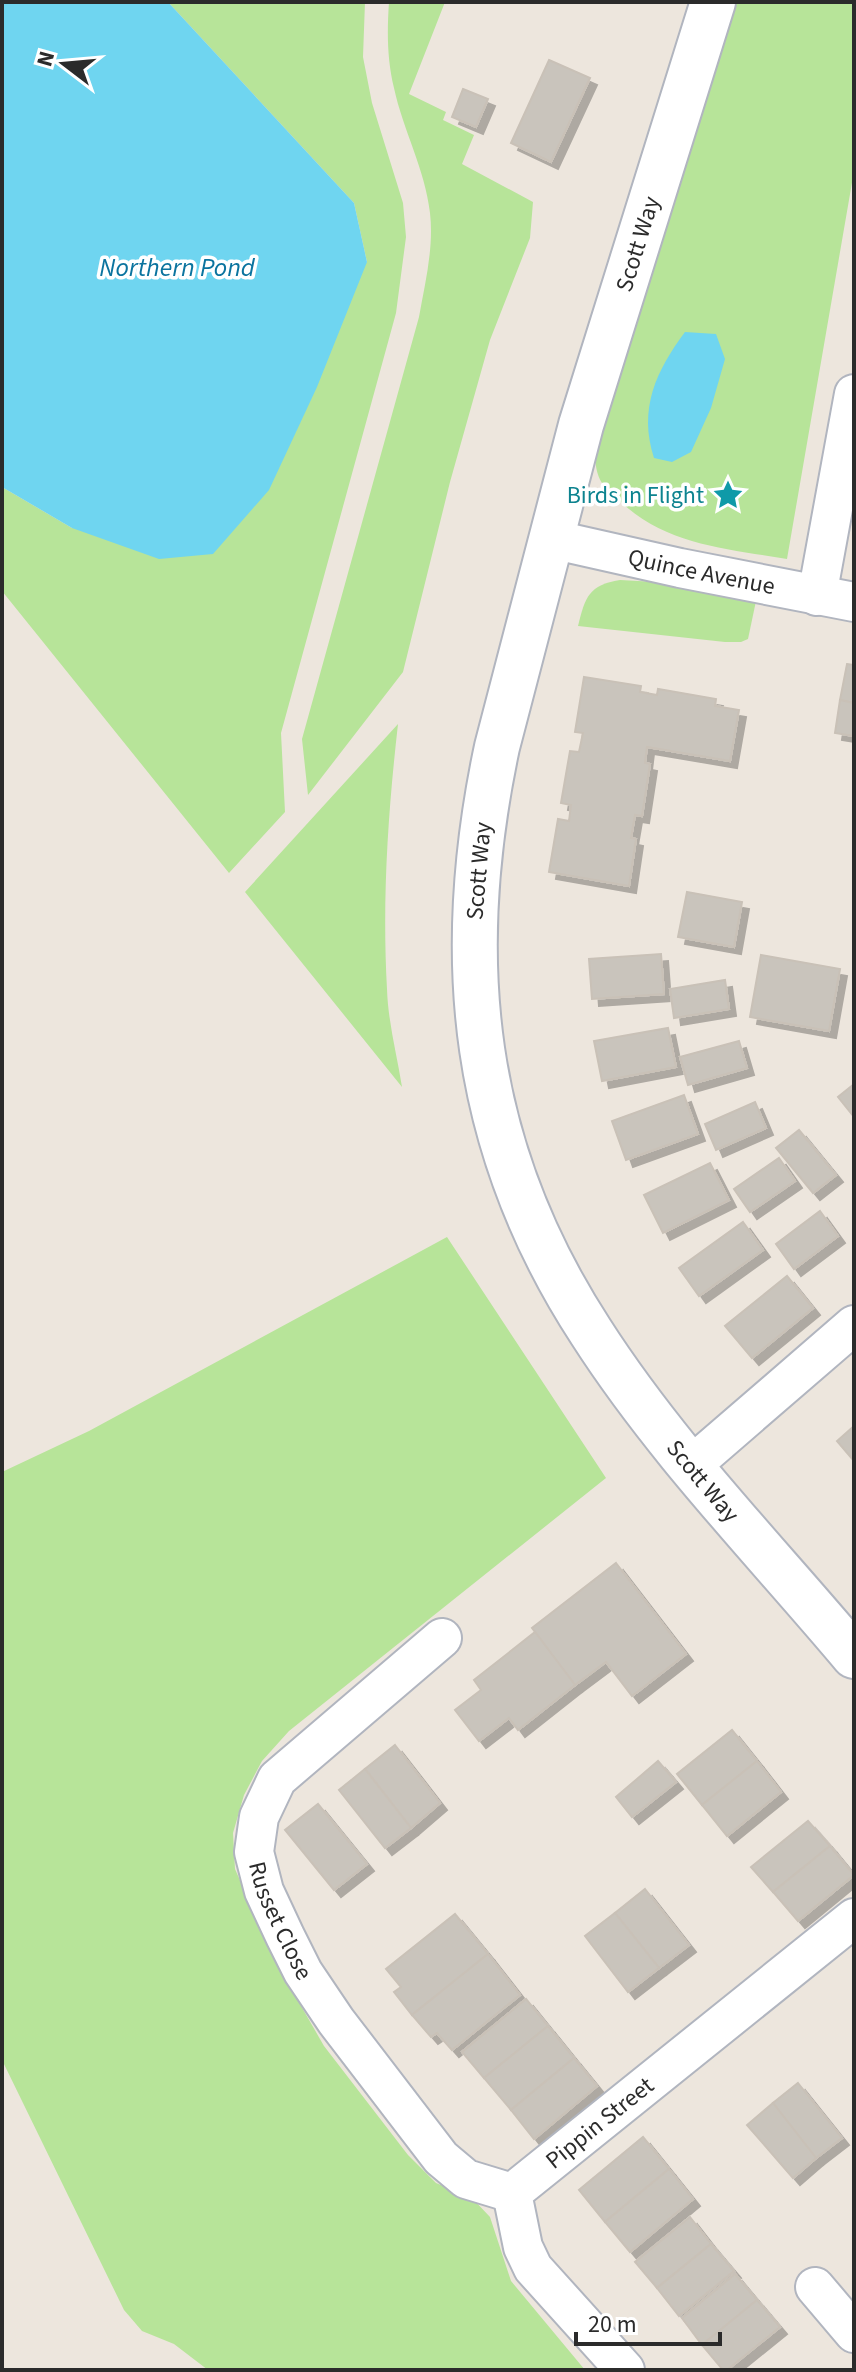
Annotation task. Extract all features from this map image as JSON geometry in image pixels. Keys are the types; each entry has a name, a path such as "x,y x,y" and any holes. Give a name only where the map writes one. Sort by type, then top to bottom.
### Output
{"street":[{"name":"Scott Way","path":"713,2 581,425 497,747 480,836 474,893 473,945 482,1058 496,1122 514,1178 535,1232 565,1291 625,1383 854,1656"},
{"path":"817,596 854,394"},
{"name":"Quince Avenue","path":"551,539 854,602"},
{"path":"692,1465 854,1325"},
{"name":"Russet Close","path":"442,1638 277,1779 259,1817 254,1852 264,1891 285,1936 303,1972 336,2021 441,2158 466,2179 512,2193"},
{"name":"Pippin Street","path":"512,2193 854,1918"},
{"path":"512,2193 523,2247 533,2268 625,2370"},
{"path":"815,2287 854,2333"}],"green space":[{"path":"168,2 365,2 363,57 372,103 403,203 406,237 396,313 281,733 285,812 229,873 2,591 2,487 72,528 367,262 354,203"},
{"path":"389,2 445,2 409,94 446,112 443,120 474,135 462,164 533,202 530,238 490,340 450,482 403,672 308,795 302,739 419,317 430,252 431,226 427,197 392,77 388,45"},
{"path":"734,2 854,2 854,171 787,559 698,543 657,527 638,516 606,488 599,478 595,459 596,434"},
{"path":"620,580 656,582 756,601 748,639 725,642 578,626 590,594 601,585"},
{"path":"398,724 389,823 385,922 388,1001 402,1087 245,892"},
{"path":"447,1237 606,1478 289,1731 262,1761 244,1795 233,1833 235,1869 277,1964 324,2046 408,2155 436,2183 472,2198 490,2217 511,2281 585,2370 208,2370 174,2344 142,2331 124,2310 2,2060 2,1472 89,1431"}],"water":[{"name":"Northern Pond","path":"2,2 168,2 354,203 367,262 317,387 269,490 213,554 159,559 72,528 2,487"},
{"path":"685,332 716,334 725,359 711,408 691,452 672,462 654,458 648,423 649,407 658,376"}],"building":[{"path":"549,60 590,78 551,162 511,143"},
{"path":"463,89 488,99 476,127 452,117"},
{"path":"847,664 854,665 854,703 840,700"},
{"path":"584,677 641,686 640,692 657,695 658,689 716,699 715,706 739,710 730,761 647,747 645,763 650,764 642,816 635,815 631,838 636,839 629,886 549,872 558,819 569,821 571,805 561,803 570,751 579,752 583,733 575,732"},
{"path":"840,700 854,703 854,736 835,733"},
{"path":"687,892 742,902 734,947 678,937"},
{"path":"661,954 664,994 592,999 589,959"},
{"path":"761,955 840,969 829,1031 750,1017"},
{"path":"725,980 729,1009 674,1018 670,989"},
{"path":"668,1028 676,1067 602,1081 594,1041"},
{"path":"739,1041 747,1068 688,1085 680,1057"},
{"path":"854,1084 854,1117 838,1097"},
{"path":"684,1095 698,1134 626,1160 612,1121"},
{"path":"755,1102 766,1128 716,1150 705,1124"},
{"path":"799,1130 836,1175 813,1193 776,1148"},
{"path":"779,1158 795,1181 750,1212 734,1189"},
{"path":"710,1163 729,1200 663,1233 644,1195"},
{"path":"820,1211 838,1236 794,1269 776,1244"},
{"path":"743,1222 763,1250 699,1296 679,1268"},
{"path":"787,1276 813,1308 752,1358 725,1326"},
{"path":"854,1426 854,1461 837,1441"},
{"path":"616,1563 686,1654 632,1696 606,1662 575,1685 532,1628"},
{"path":"535,1632 575,1685 518,1730 509,1718 479,1741 455,1710 481,1690 474,1680"},
{"path":"732,1730 757,1761 702,1805 677,1774"},
{"path":"395,1745 440,1803 411,1828 365,1769"},
{"path":"658,1761 676,1782 632,1817 616,1797"},
{"path":"757,1761 781,1792 727,1836 702,1805"},
{"path":"365,1769 411,1828 385,1848 339,1790"},
{"path":"318,1804 367,1864 334,1890 285,1830"},
{"path":"808,1821 830,1846 773,1892 751,1867"},
{"path":"830,1846 854,1875 798,1921 773,1892"},
{"path":"645,1889 689,1945 659,1968 615,1913"},
{"path":"615,1913 659,1968 628,1992 585,1936"},
{"path":"455,1914 488,1954 412,2015 394,1992 401,1987 386,1969"},
{"path":"488,1954 520,1995 452,2050 437,2033 431,2037 412,2015"},
{"path":"526,1999 548,2026 484,2078 462,2052"},
{"path":"548,2026 574,2058 511,2110 484,2078"},
{"path":"574,2058 597,2086 534,2139 511,2110"},
{"path":"798,2083 842,2138 816,2158 773,2103"},
{"path":"773,2103 816,2158 793,2178 747,2125"},
{"path":"643,2137 669,2169 605,2222 579,2190"},
{"path":"669,2169 693,2199 630,2252 605,2222"},
{"path":"690,2217 711,2244 657,2288 635,2262"},
{"path":"711,2244 734,2271 679,2316 657,2288"},
{"path":"735,2274 757,2300 702,2345 682,2318"},
{"path":"757,2300 780,2327 727,2370 723,2370 702,2345"}],"place":[{"name":"Birds in Flight","path":"728,495"}]}
